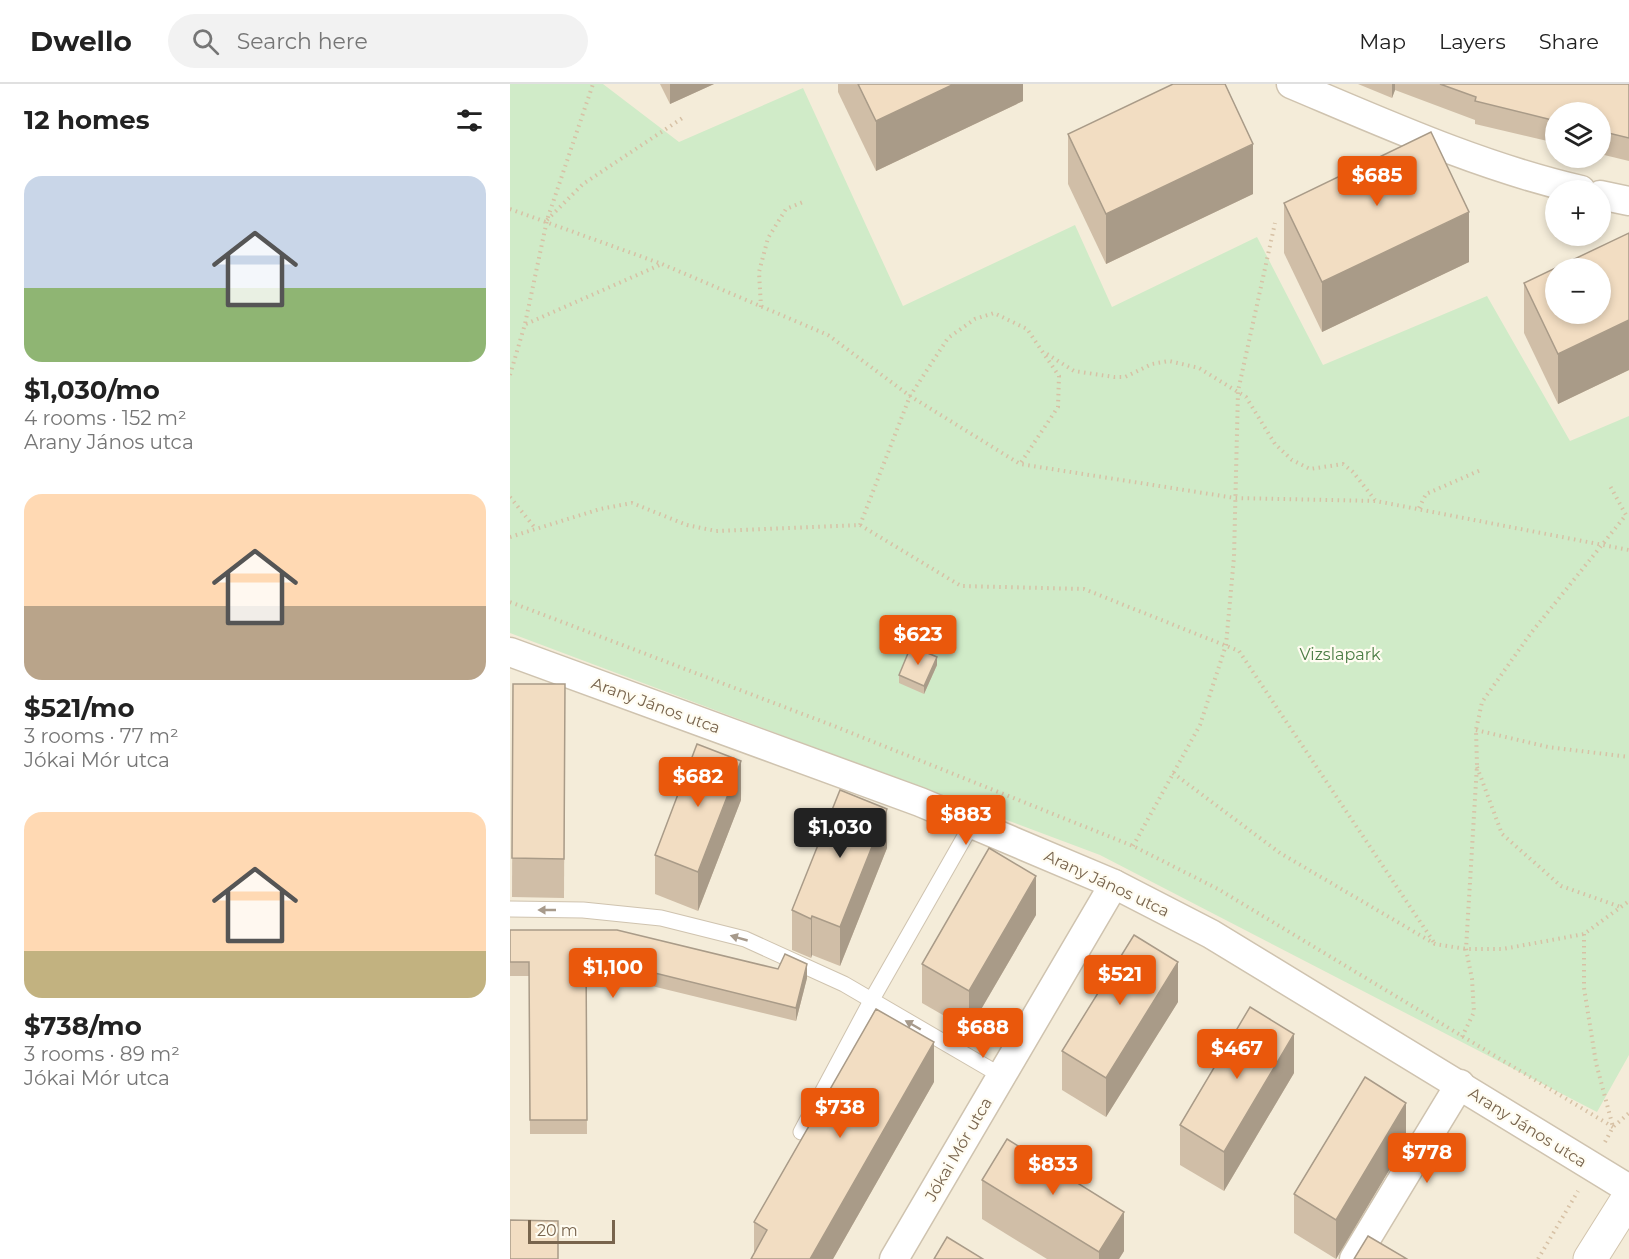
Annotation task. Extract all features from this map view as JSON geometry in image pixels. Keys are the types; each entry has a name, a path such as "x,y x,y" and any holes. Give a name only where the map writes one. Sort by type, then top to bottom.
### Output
{"street":[{"path":"1292,84 1432,144 1545,182"},
{"path":"1611,197 1629,201"},
{"name":"Arany János utca","path":"510,652 972,824 1114,884 1211,934 1460,1084 1629,1190"},
{"name":"Jókai Mór utca","path":"894,1259 1114,884"},
{"path":"1354,1259 1460,1084"},
{"path":"1590,1259 1629,1197"}],"lane":[{"path":"801,1132 872,1000 972,824"},
{"path":"510,909 594,911 661,918 745,939 844,984 1000,1075"}],"path":[{"path":"510,375 525,324 547,220 593,84"},
{"path":"547,220 583,184 684,117"},
{"path":"761,307 759,272 768,238 786,209 803,202"},
{"path":"510,209 547,220 662,264 828,335 910,396 1020,464 1235,498 1376,501 1629,550"},
{"path":"1133,846 1200,725 1226,645 1234,557 1238,391 1275,223"},
{"path":"525,324 662,264"},
{"path":"860,525 910,396 948,338 975,319 994,313 1027,329 1059,376 1058,407 1020,464"},
{"path":"1044,352 1074,371 1114,377 1125,377 1152,364 1181,363 1199,368 1246,397 1275,444 1292,460 1310,469 1343,464 1353,471 1376,501"},
{"path":"1419,508 1426,494 1483,469"},
{"path":"1462,1037 1474,1012 1472,979 1466,949 1477,765 1476,730 1482,702 1531,633 1626,515 1609,484"},
{"path":"510,496 535,528"},
{"path":"510,537 600,509 632,503 687,525 716,531 860,525 961,586 1084,589 1226,645 1239,651 1435,944"},
{"path":"1476,730 1558,748 1629,757"},
{"path":"1477,765 1502,834 1561,886 1622,907"},
{"path":"1173,772 1280,853 1435,944 1466,949 1503,949 1584,934 1629,901"},
{"path":"1584,934 1584,988 1596,1063 1613,1128"}],"shaded area":[{"path":"510,84 1629,84 1629,1259 510,1259"}],"green space":[{"name":"Vizslapark","path":"510,84 603,84 679,142 803,88 903,306 1075,225 1112,307 1257,237 1323,365 1487,296 1570,441 1629,416 1629,1055 1597,1112 1100,855 510,633"}],"building":[{"path":"858,84 954,84 876,121"},
{"path":"1173,84 1225,84 1253,144 1106,214 1068,134"},
{"path":"1440,84 1629,84 1629,138 1611,134 1611,102 1545,102 1545,118 1475,101 1476,97"},
{"path":"1431,132 1469,212 1322,282 1284,203"},
{"path":"1629,233 1629,320 1558,354 1524,283 1545,273 1545,324 1611,324 1611,258 1576,258 1602,246 1611,246 1611,242"},
{"path":"911,646 937,657 924,686 899,675"},
{"path":"513,684 565,684 564,859 512,858"},
{"path":"697,744 741,761 698,872 655,855"},
{"path":"840,790 887,809 840,927 812,916 811,919 792,910"},
{"path":"989,848 1036,876 969,991 922,964"},
{"path":"510,930 617,930 778,969 785,954 807,964 796,1008 586,956 587,1120 530,1120 529,962 510,962"},
{"path":"1134,935 1178,962 1106,1078 1062,1051"},
{"path":"1250,1007 1294,1034 1224,1152 1180,1125"},
{"path":"876,1009 934,1042 810,1259 751,1259 767,1230 754,1222"},
{"path":"1365,1077 1406,1103 1336,1220 1294,1194"},
{"path":"1007,1139 1124,1212 1099,1252 982,1180"},
{"path":"510,1220 558,1221 558,1259 510,1259"},
{"path":"1368,1236 1407,1259 1354,1259"},
{"path":"947,1237 983,1259 934,1259"}]}
